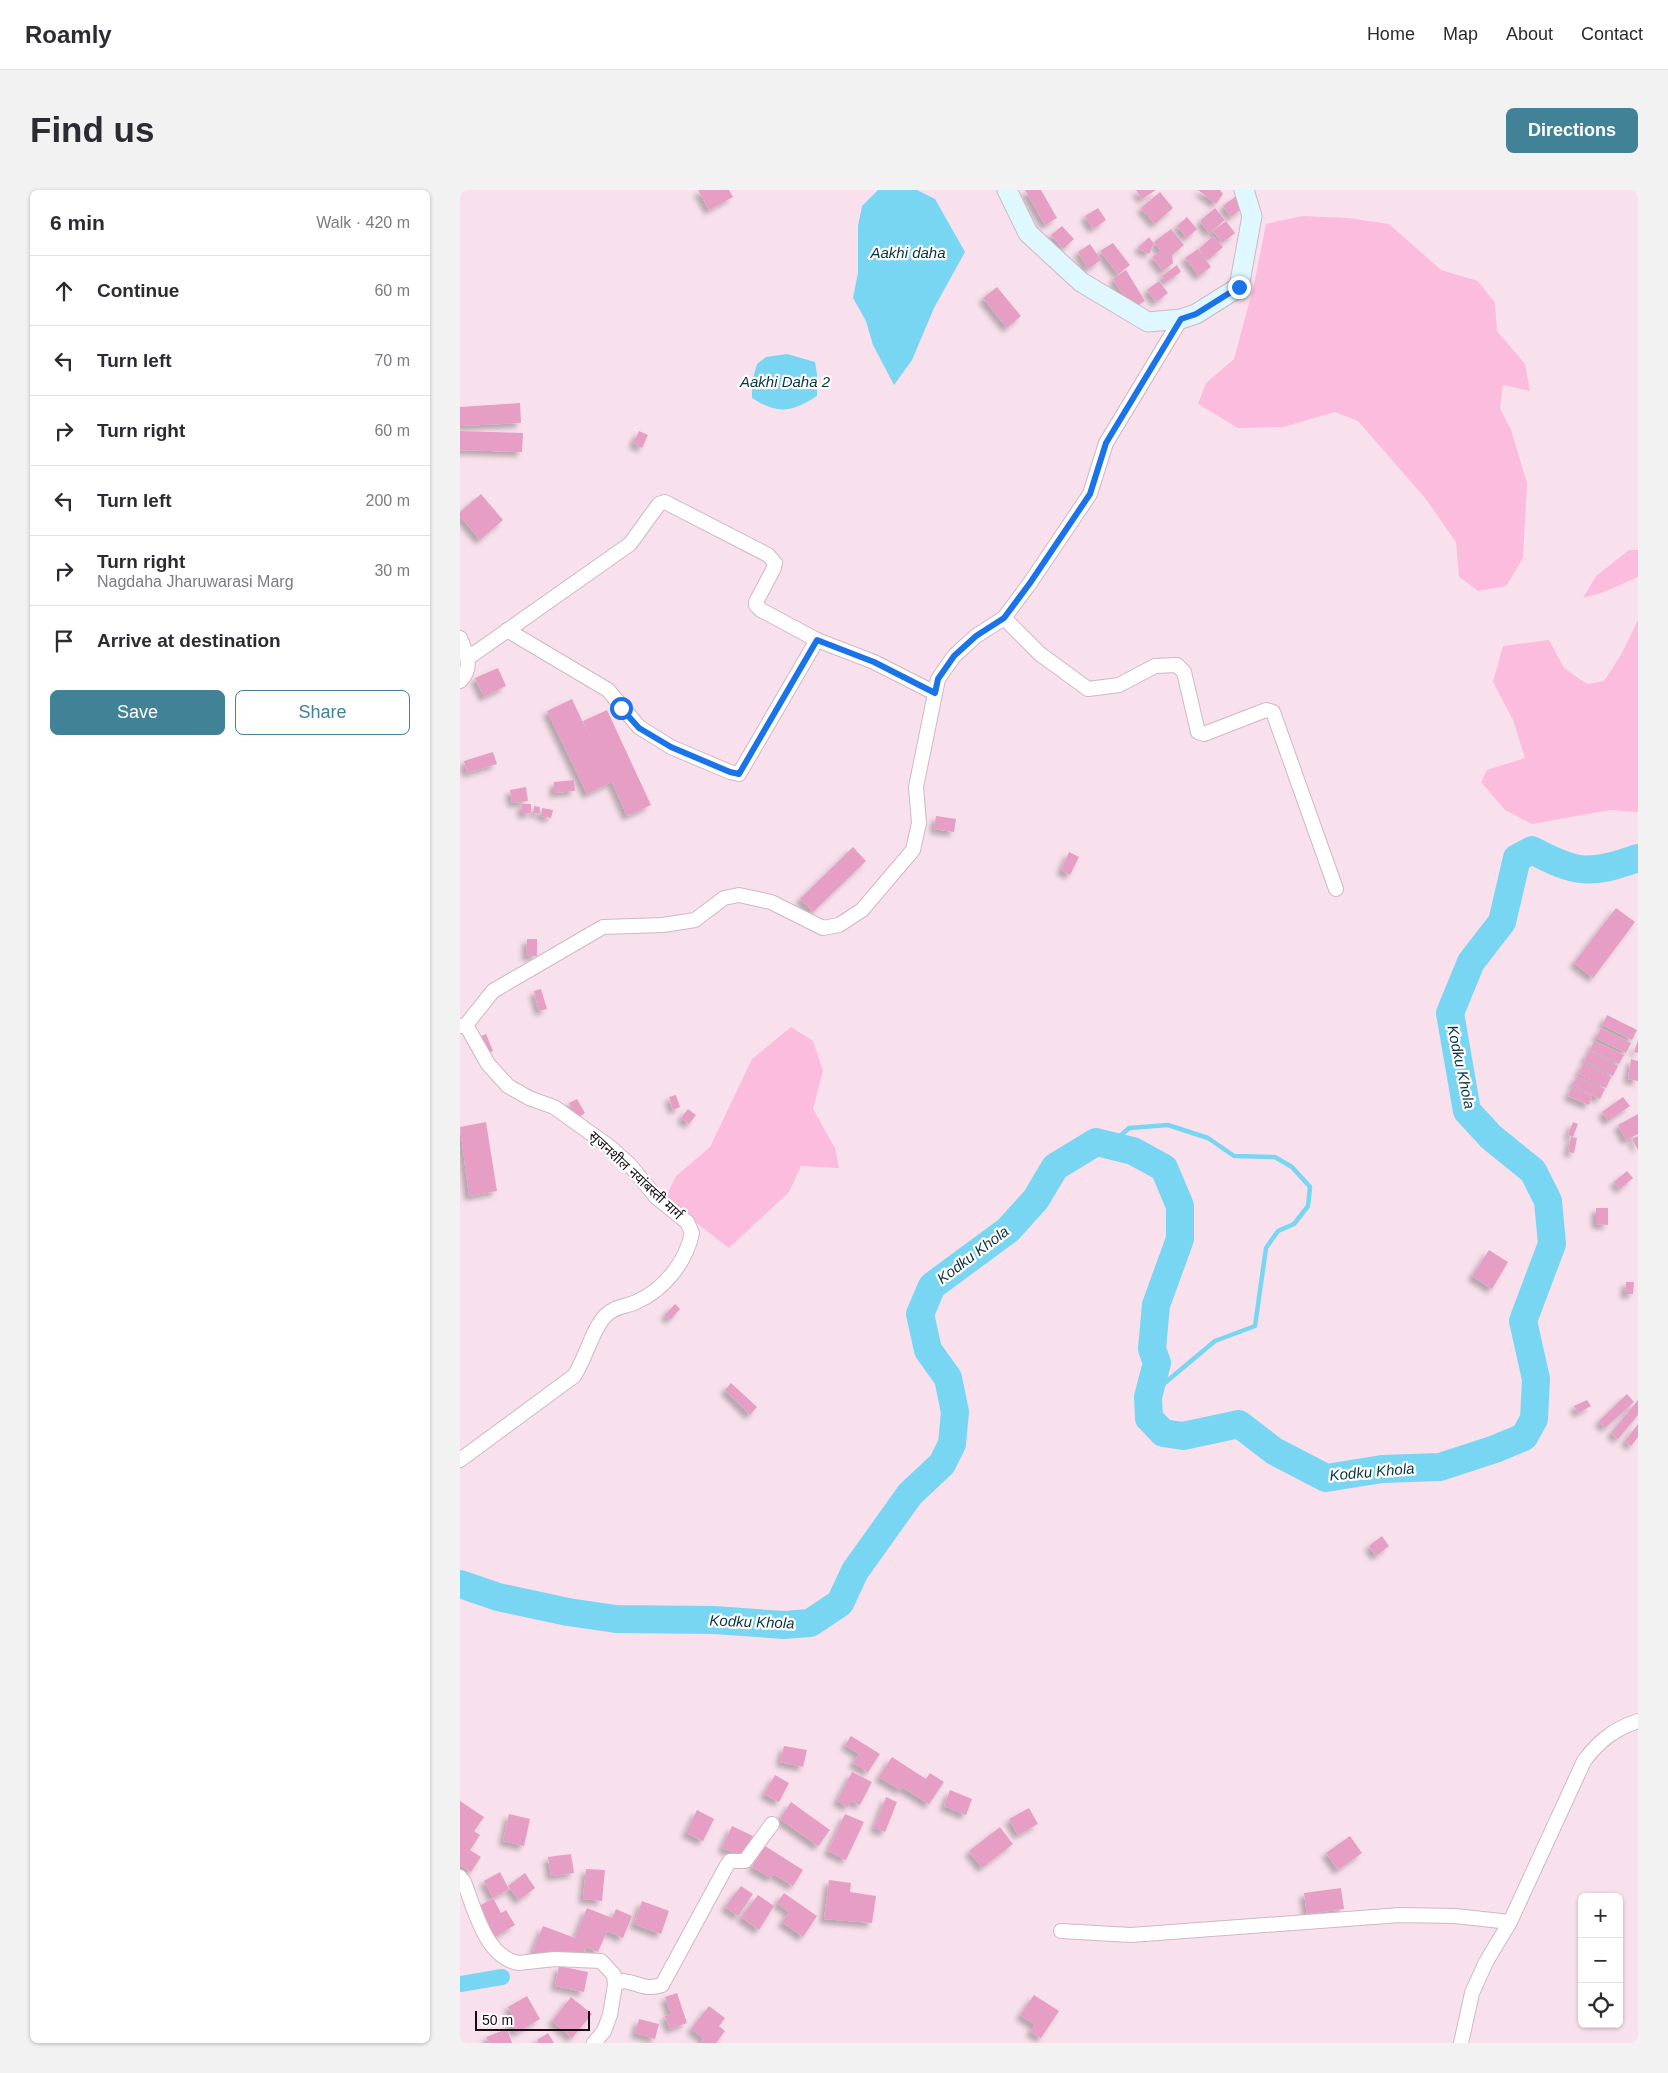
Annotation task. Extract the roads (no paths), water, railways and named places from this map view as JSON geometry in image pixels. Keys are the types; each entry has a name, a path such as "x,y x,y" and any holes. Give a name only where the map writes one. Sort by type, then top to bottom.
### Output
{"street":[{"path":"1007,190 1028,233 1081,282 1148,322 1181,319 1196,314 1239,287 1252,216 1244,190"},
{"path":"463,1026 493,992 603,927 663,924 695,920 724,898 739,895 771,902 823,928 839,925 862,910 913,850 919,823 916,787 938,679 954,656 976,636 1004,618 1030,583 1090,494 1106,443 1181,319"},
{"path":"468,658 630,544 659,504 665,502 768,556 775,563 756,605 817,640 874,662 935,693"},
{"path":"1004,618 1040,654 1066,675 1088,689 1119,684 1155,666 1177,665 1184,672 1198,732 1204,734 1266,710 1273,712 1336,889"},
{"path":"507,630 608,690 639,728 671,747 739,774 817,640"},
{"path":"460,638 468,658 468,668 460,681"},
{"name":"सृजनशील नयांबस्ती मार्ग","path":"460,1460 574,1376 584,1361 597,1328 604,1316 618,1307 636,1302 666,1283 687,1248 692,1233 687,1222 656,1198 629,1164 610,1146 554,1107 529,1098 508,1086 488,1064 463,1026"},
{"path":"1461,2043 1472,1992 1486,1962 1510,1922 1584,1761 1598,1743 1619,1728 1638,1721"},
{"path":"615,1985 622,1981 640,1988 654,1988 662,1985 730,1861 745,1861 772,1824"},
{"path":"460,1877 464,1882 481,1926 500,1955 509,1961 556,1960 601,1962 614,1975 615,1985 610,2015 604,2031 594,2043"},
{"path":"1061,1931 1131,1935 1400,1915 1455,1916 1510,1922"}],"water":[{"name":"Aakhi daha","path":"878,190 917,190 935,199 965,252 934,308 912,360 894,385 873,345 866,321 853,298 858,273 858,226 862,206"},
{"name":"Aakhi Daha 2","path":"787,354 815,362 817,396 800,405 785,409 770,407 752,398 752,382 757,364 766,357"}],"waterway":[{"name":"Kodku Khola","path":"460,1584 498,1597 568,1612 616,1619 714,1620 784,1625 810,1623 840,1603 855,1571 910,1494 942,1464 952,1444 955,1412 948,1378 928,1350 920,1314 932,1286 1008,1230 1036,1199 1055,1167 1096,1142 1133,1151 1164,1168 1180,1206 1180,1239 1156,1305 1152,1349 1157,1363 1148,1397 1149,1418 1163,1433 1183,1436 1239,1424 1274,1451 1326,1478 1382,1469 1440,1467 1495,1449 1524,1437 1534,1419 1536,1379 1523,1321 1552,1244 1548,1201 1533,1171 1491,1137 1467,1111 1450,1013 1471,962 1502,922 1517,858 1532,850 1561,864 1572,868 1584,869 1608,867 1638,858"},
{"path":"1110,1145 1129,1128 1168,1125 1208,1138 1234,1156 1275,1157 1292,1167 1310,1187 1308,1206 1294,1224 1278,1231 1266,1248 1255,1326 1215,1341 1148,1397"},
{"path":"460,1984 502,1977"}]}
